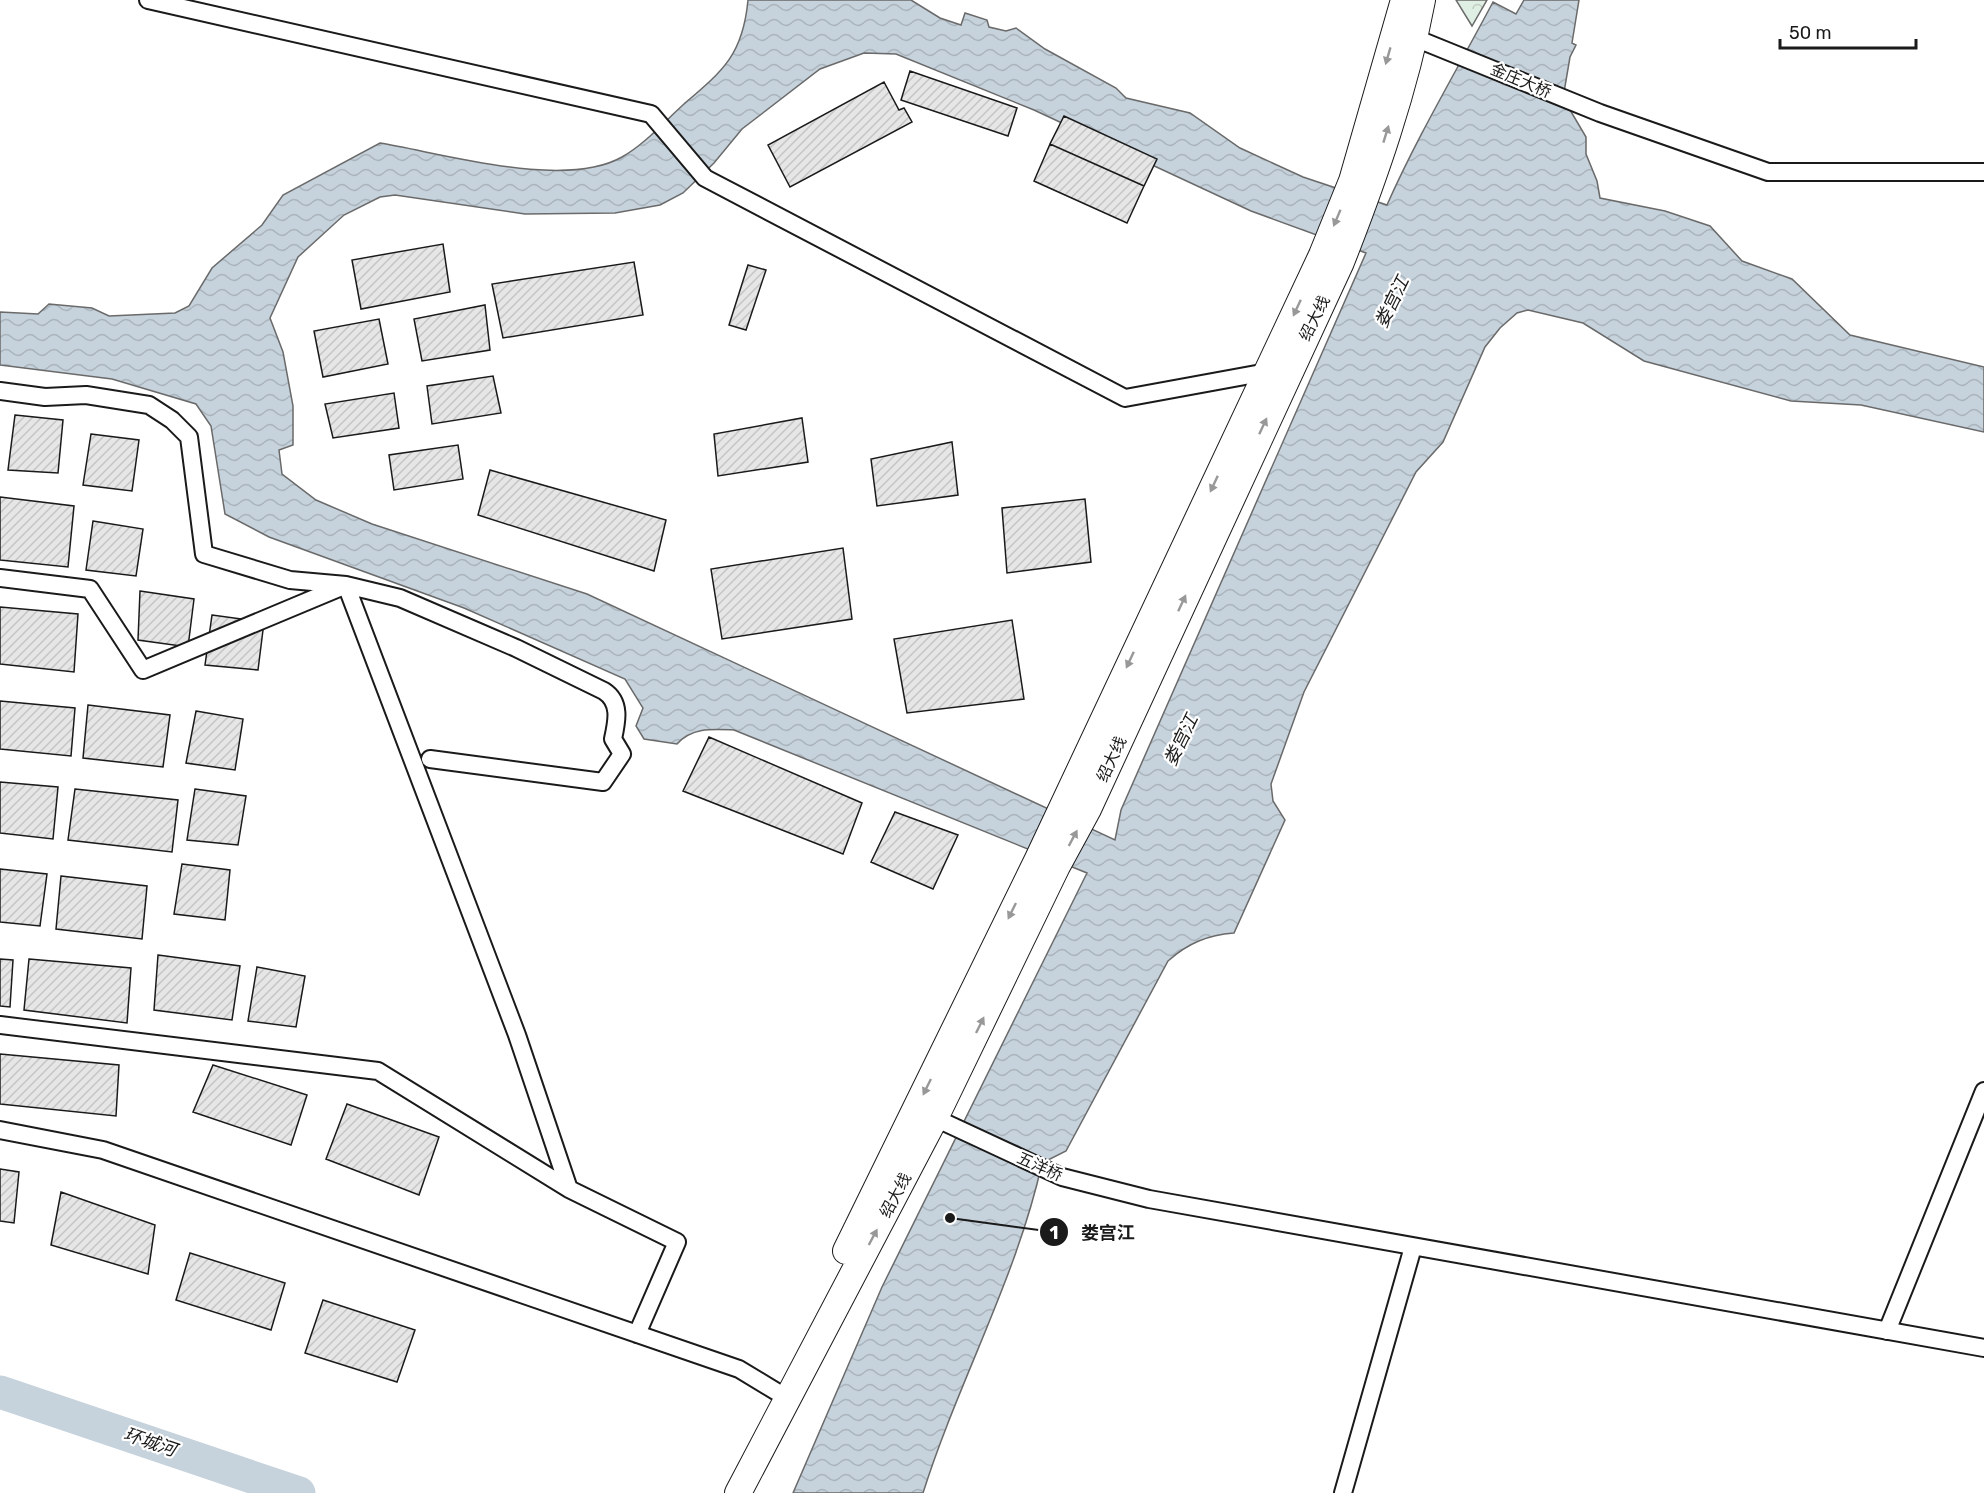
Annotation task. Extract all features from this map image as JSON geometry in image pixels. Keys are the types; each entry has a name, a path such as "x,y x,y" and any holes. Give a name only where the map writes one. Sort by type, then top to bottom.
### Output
{"main road":[{"name":"绍大线","path":"1361,186 1404,0"},
{"name":"绍大线","path":"720,1493 777,1392 1048,862 1088,809 1331,259 1361,186 1415,38 1422,0"},
{"name":"绍大线","path":"738,1493 935,1118 1048,862 1064,801 1267,372 1331,259"}],"street":[{"path":"148,0 651,114 705,178 1125,398 1267,372"},
{"name":"金庄大桥","path":"1415,38 1465,56 1600,112 1768,172 1984,172"},
{"path":"0,391 45,398 87,395 150,405 172,420 189,437 204,554 290,580 346,585 400,598 516,648 604,692 611,696 616,705 617,722 614,739 622,754 603,782 430,759"},
{"path":"0,578 90,589 143,670 346,585"},
{"path":"346,585 517,1035 569,1189"},
{"path":"0,1025 378,1071 569,1189 677,1242 637,1334"},
{"path":"1887,1331 1984,1091"},
{"name":"五洋桥","path":"935,1118 1062,1177 1149,1199 1984,1348"},
{"path":"0,1130 103,1150 739,1369 777,1392"},
{"path":"1343,1493 1413,1247"}],"green space":[{"path":"1456,0 1487,0 1472,26"}],"water":[{"path":"748,0 911,0 940,18 961,25 965,13 987,20 989,27 1006,31 1016,28 1045,49 1116,88 1126,98 1190,113 1240,148 1303,177 1387,205 1425,128 1493,2 1516,14 1524,0 1579,0 1572,43 1576,45 1570,57 1563,98 1586,137 1586,154 1597,181 1600,198 1665,211 1710,226 1742,261 1792,279 1850,335 1984,367 1984,432 1861,405 1791,401 1644,361 1583,323 1528,310 1517,313 1500,328 1485,347 1443,442 1416,472 1304,692 1271,784 1273,801 1285,820 1234,933 1199,941 1183,949 1168,961 1066,1151 1042,1163 1018,1247 923,1493 793,1493 882,1287 1087,873 734,730 696,732 689,734 677,744 644,739 636,726 643,708 625,679 464,608 269,537 225,514 211,426 196,404 112,379 0,365 0,312 38,314 49,304 92,308 109,316 175,313 189,306 212,268 262,225 283,195 380,143 469,161 536,170 568,170 597,166 622,157 646,139 721,70 736,48","holes":["864,53 896,54 1034,110 1251,211 1366,253 1121,810 1115,840 587,594 372,524 316,500 282,474 279,450 293,445 293,406 283,352 270,318 298,257 344,215 380,197 395,195 525,214 615,213 660,205 683,193 714,163 742,129 820,69"]}],"building":[{"path":"910,71 1017,108 1008,136 901,100"},
{"path":"884,82 899,110 904,108 912,122 790,187 768,145"},
{"path":"1064,116 1157,159 1144,186 1050,144"},
{"path":"1050,144 1144,186 1127,223 1034,181"},
{"path":"443,244 450,292 361,309 352,260"},
{"path":"634,262 643,315 503,338 492,284"},
{"path":"748,265 766,270 746,330 729,325"},
{"path":"485,305 490,350 422,361 414,319"},
{"path":"379,319 388,364 323,377 314,331"},
{"path":"493,376 501,413 432,424 427,386"},
{"path":"394,393 399,428 333,438 325,404"},
{"path":"15,415 63,420 58,473 8,470"},
{"path":"802,418 808,462 718,476 714,434"},
{"path":"91,434 139,440 132,491 83,485"},
{"path":"952,442 958,495 877,506 871,459"},
{"path":"458,445 463,479 394,490 389,455"},
{"path":"490,470 666,520 654,571 478,515"},
{"path":"0,497 74,506 68,567 0,560"},
{"path":"1085,499 1091,562 1007,573 1002,508"},
{"path":"93,521 143,529 136,576 86,570"},
{"path":"843,548 852,619 722,639 711,569"},
{"path":"140,591 194,599 188,647 138,640"},
{"path":"0,607 78,614 74,672 0,664"},
{"path":"212,615 264,622 258,670 205,665"},
{"path":"1012,620 1024,699 907,713 894,639"},
{"path":"0,701 75,708 71,756 0,749"},
{"path":"88,705 170,715 163,767 83,758"},
{"path":"196,711 243,719 235,770 186,763"},
{"path":"709,737 862,803 843,854 683,791"},
{"path":"0,782 58,787 53,839 0,833"},
{"path":"75,789 178,800 172,852 68,840"},
{"path":"195,789 246,796 238,845 187,840"},
{"path":"895,812 958,835 933,889 871,862"},
{"path":"182,864 230,870 225,920 174,914"},
{"path":"0,869 47,874 40,926 0,922"},
{"path":"61,876 147,886 142,939 56,929"},
{"path":"158,955 240,966 232,1020 154,1010"},
{"path":"0,959 13,960 10,1007 0,1006"},
{"path":"29,959 131,968 127,1023 24,1010"},
{"path":"257,967 305,976 296,1027 248,1021"},
{"path":"0,1054 119,1065 116,1116 0,1104"},
{"path":"213,1065 307,1095 291,1145 193,1112"},
{"path":"347,1104 439,1137 419,1195 326,1159"},
{"path":"0,1169 19,1172 14,1223 0,1221"},
{"path":"61,1192 155,1225 148,1274 51,1245"},
{"path":"190,1253 285,1283 271,1330 176,1300"},
{"path":"323,1300 415,1330 397,1382 305,1353"}],"waterway":[{"name":"环城河","path":"0,1392 299,1493"}],"place":[{"name":"娄宫江","path":"950,1218"}]}
